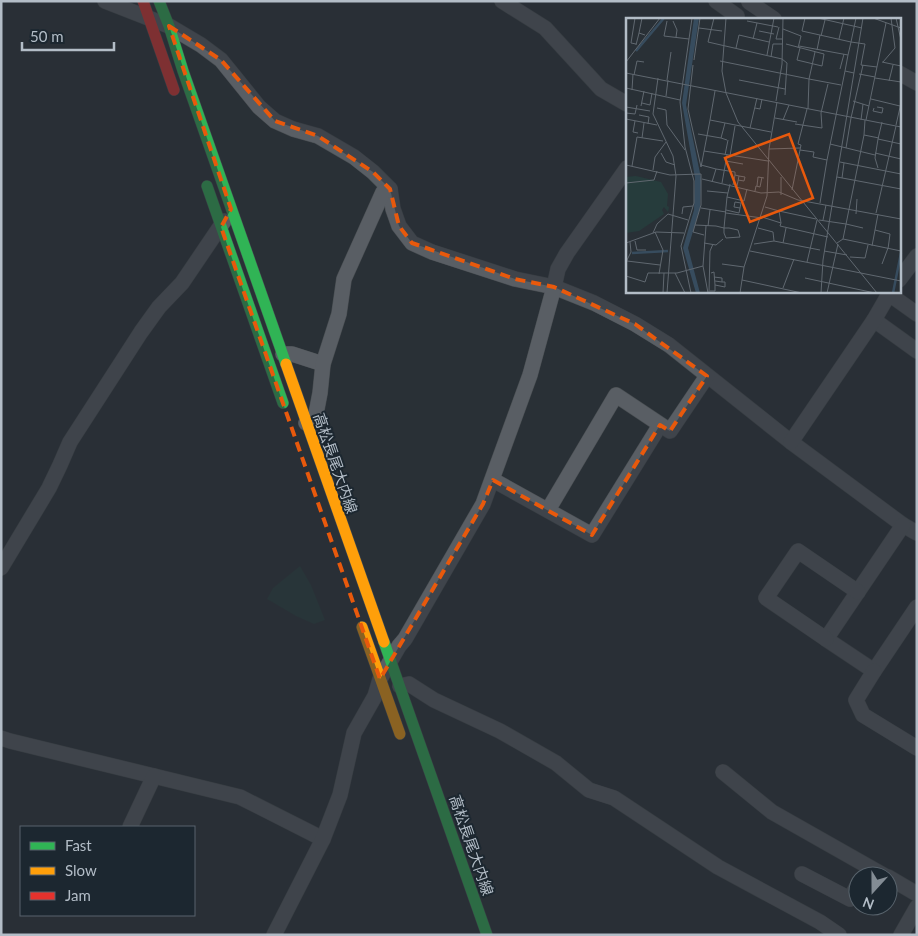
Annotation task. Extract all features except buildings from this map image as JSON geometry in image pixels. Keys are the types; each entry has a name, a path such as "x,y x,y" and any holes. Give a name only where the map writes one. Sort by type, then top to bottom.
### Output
{"main road":[{"path":"143,1 177,100"},
{"name":"高松長尾大内線","path":"159,1 487,935"},
{"path":"202,173 288,416"},
{"path":"358,616 403,743"}],"street":[{"path":"104,1 169,26 201,45 221,60 259,107 274,121 318,136 354,157 390,189 393,209 399,226 412,242 432,252 515,279 554,287 594,303 634,324 669,345 791,442 917,533"},
{"path":"502,1 545,28 601,89 626,103"},
{"path":"716,1 736,17 750,2 773,18"},
{"path":"900,74 917,83"},
{"path":"274,935 323,839 340,795 354,733 375,696 380,679 410,631 483,504 530,375 558,269 567,253 626,169"},
{"path":"306,423 315,419 323,364 339,314 344,278 383,192 390,189"},
{"path":"1,568 49,488 70,442 140,332 159,307 182,282 221,227 231,209"},
{"path":"900,279 917,256"},
{"path":"791,442 874,320 890,293 917,314"},
{"path":"874,320 917,351"},
{"path":"283,354 292,354 323,364"},
{"path":"548,510 616,395 670,431 707,376"},
{"path":"492,480 592,535 660,426"},
{"path":"826,639 903,524"},
{"path":"858,592 798,551 766,598 874,671"},
{"path":"917,607 856,700 863,715 917,748"},
{"path":"400,686 409,684 434,700 500,730 556,763 589,790 614,798 718,867 820,922 839,935"},
{"path":"1,738 240,796 323,839"},
{"path":"723,772 772,812 857,866"},
{"path":"130,826 154,776"},
{"path":"802,874 848,898"},
{"path":"898,883 917,894"},
{"path":"901,935 917,907"}],"highlighted area":[{"path":"169,26 221,60 275,121 318,136 373,172 390,189 399,226 412,243 515,279 554,287 635,324 707,376 670,431 660,425 592,535 493,480 483,504 380,679 221,227 231,209"}],"green space":[{"path":"300,566 311,585 325,620 314,624 267,599 273,588"}],"traffic: fast":[{"path":"159,1 286,364"},
{"path":"207,186 283,403"},
{"path":"384,642 487,935"}],"traffic: slow":[{"path":"286,364 384,642"},
{"path":"362,627 400,734"}],"traffic: jam":[{"path":"143,1 174,90"}]}
